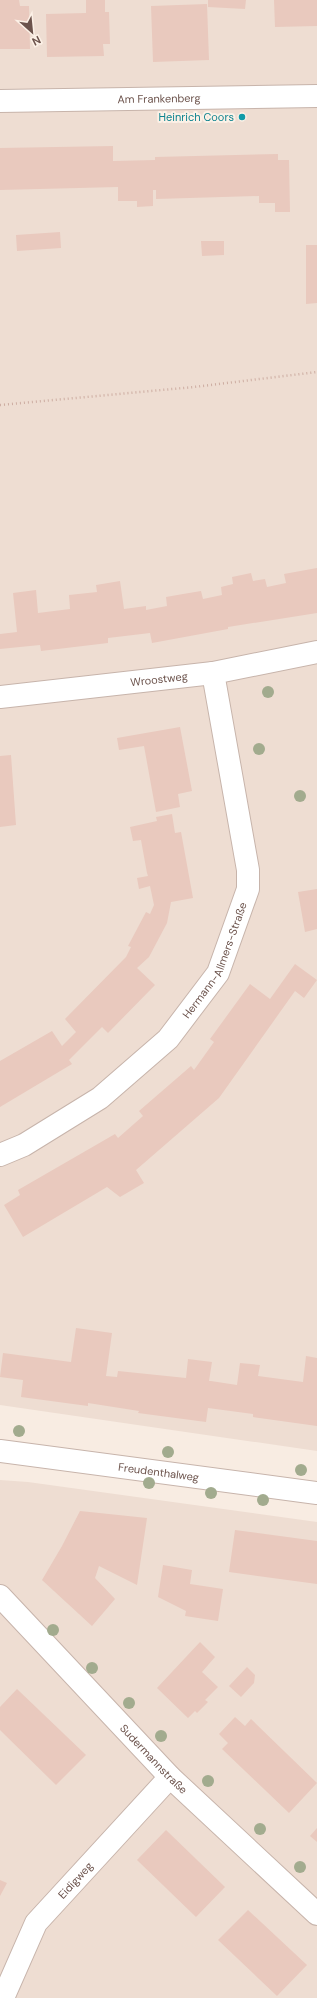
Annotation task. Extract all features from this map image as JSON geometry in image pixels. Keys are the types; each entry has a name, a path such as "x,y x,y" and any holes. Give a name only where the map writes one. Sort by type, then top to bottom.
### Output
{"street":[{"name":"Am Frankenberg","path":"0,101 317,96"},
{"name":"Wroostweg","path":"0,697 213,673 317,652"},
{"name":"Hermann-Allmers-Straße","path":"0,1155 24,1145 100,1098 168,1039 218,973 248,889 248,870 213,673"},
{"name":"Freudenthalweg","path":"0,1451 317,1493"},
{"name":"Sudermannstraße","path":"0,1596 170,1777 317,1914"},
{"name":"Eidigweg","path":"3,1998 36,1923 170,1777"}],"path":[{"path":"0,405 317,372"}],"shaded area":[{"path":"0,0 317,0 317,1451 0,1405"},
{"path":"0,1480 28,1482 317,1522 317,1998 0,1998"}],"building":[{"path":"0,0 19,0 20,6 29,6 30,49 0,49"},
{"path":"86,0 105,0 105,12 109,12 110,44 103,44 104,56 47,57 46,14 86,13"},
{"path":"208,0 246,0 245,9 208,7"},
{"path":"274,0 317,0 317,26 275,27"},
{"path":"207,4 209,60 153,62 151,6"},
{"path":"113,146 113,161 155,160 155,157 278,154 278,160 289,160 290,212 275,212 275,203 259,203 259,196 156,199 156,190 153,190 153,206 137,207 137,201 118,201 118,187 0,190 0,148"},
{"path":"60,232 61,248 17,251 16,235"},
{"path":"201,241 224,241 224,255 202,256"},
{"path":"306,245 317,245 317,303 306,304"},
{"path":"317,568 317,613 228,627 228,629 152,643 150,633 108,638 108,643 41,651 40,645 0,649 0,634 17,632 13,593 36,590 38,613 70,609 69,595 97,592 96,585 120,581 124,609 146,606 146,610 167,606 166,597 201,591 203,599 222,595 221,587 233,584 232,577 251,573 253,581 265,579 267,587 286,583 284,574"},
{"path":"180,727 192,791 178,794 180,807 156,812 144,746 119,750 117,738"},
{"path":"11,755 16,825 0,827 0,756"},
{"path":"172,814 175,833 181,832 193,898 171,902 167,923 149,957 137,968 155,985 108,1033 102,1027 69,1060 72,1064 0,1107 0,1061 52,1031 62,1046 76,1032 65,1019 126,957 131,947 128,946 146,912 150,914 154,905 150,886 139,889 137,878 148,876 141,840 133,841 130,827 157,821 156,817"},
{"path":"317,889 317,929 305,932 298,892"},
{"path":"295,964 317,980 304,998 295,991 219,1098 136,1170 144,1183 120,1197 107,1187 23,1237 4,1205 20,1195 18,1190 115,1134 118,1138 143,1116 139,1111 191,1066 194,1070 214,1042 210,1039 250,984 270,999"},
{"path":"76,1328 112,1333 106,1376 117,1377 118,1371 186,1378 188,1359 212,1362 209,1381 237,1385 240,1363 260,1365 258,1376 303,1382 306,1356 317,1358 317,1426 253,1417 253,1414 208,1408 206,1422 138,1413 139,1411 88,1403 88,1406 21,1397 23,1380 0,1377 3,1353 71,1362"},
{"path":"80,1511 147,1518 137,1585 99,1566 95,1578 115,1599 92,1626 42,1580"},
{"path":"235,1530 317,1541 317,1584 229,1572"},
{"path":"163,1565 192,1570 190,1584 223,1589 218,1621 185,1616 186,1611 158,1597"},
{"path":"200,1642 215,1657 202,1672 218,1687 205,1700 208,1702 197,1713 195,1711 188,1718 157,1688"},
{"path":"247,1667 255,1675 254,1683 241,1697 229,1686"},
{"path":"17,1689 86,1755 56,1785 0,1730 0,1707"},
{"path":"235,1717 245,1726 251,1719 317,1783 289,1813 222,1749 228,1743 219,1734"},
{"path":"317,1828 317,1842 310,1836"},
{"path":"166,1830 225,1887 196,1917 137,1860"},
{"path":"0,1880 7,1883 0,1896"},
{"path":"248,1910 307,1965 277,1996 218,1940"}],"place":[{"name":"Heinrich Coors","path":"242,117"}]}
